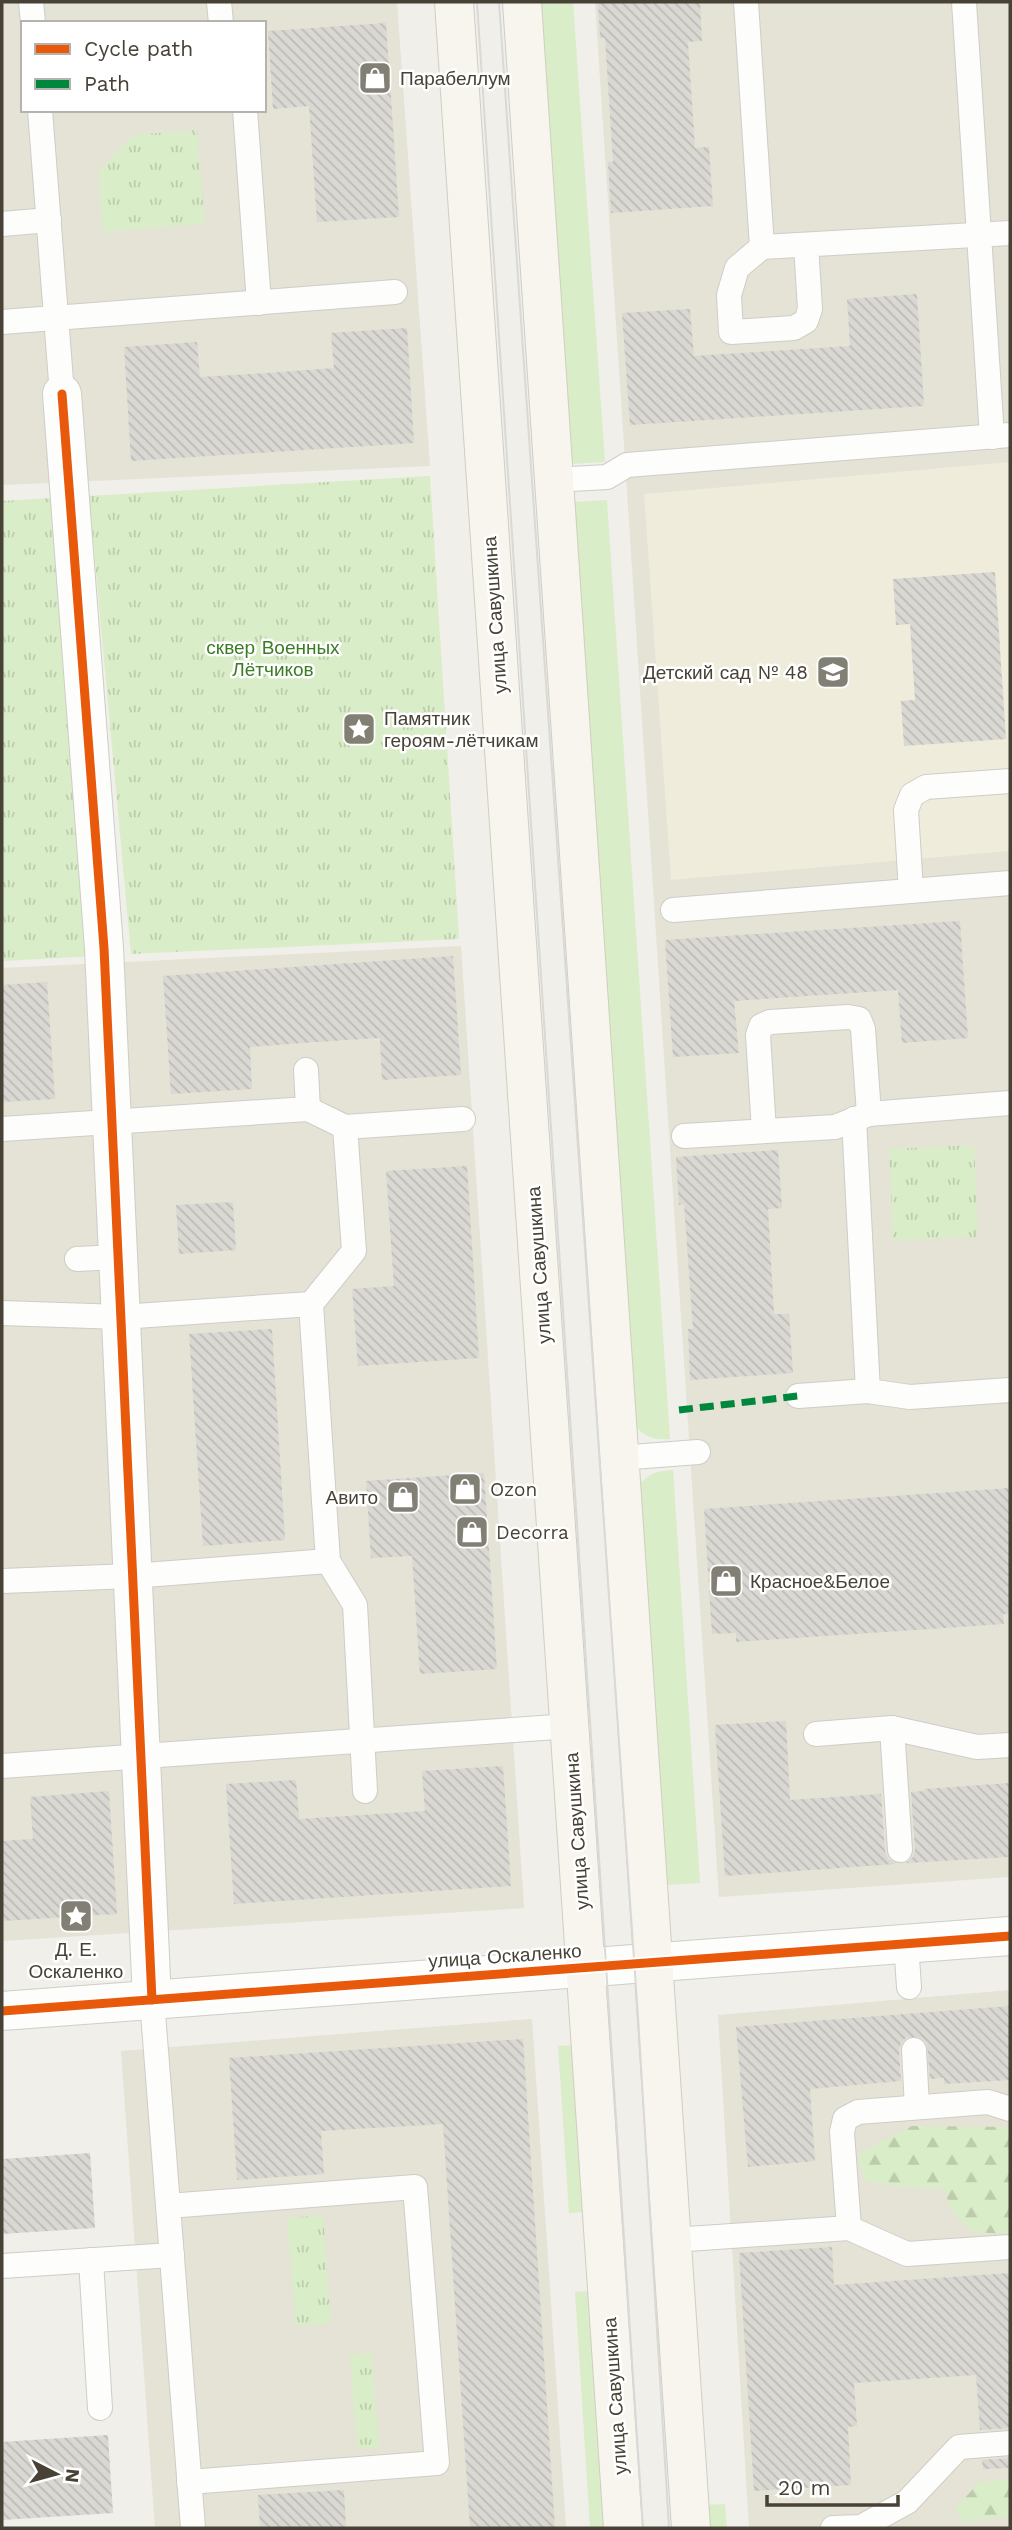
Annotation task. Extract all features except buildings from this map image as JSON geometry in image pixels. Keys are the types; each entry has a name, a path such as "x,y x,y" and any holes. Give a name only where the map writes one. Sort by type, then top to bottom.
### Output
{"main road":[{"name":"улица Савушкина","path":"454,2 624,2528"},
{"path":"522,2 691,2528"}],"street":[{"path":"62,394 104,948 152,2000"},
{"name":"улица Оскаленко","path":"2,2011 1010,1936"}],"lane":[{"path":"31,2 33,21"},
{"path":"219,2 221,21"},
{"path":"746,2 762,247"},
{"path":"554,480 607,477 627,466 1001,436 979,235 964,2"},
{"path":"40,112 62,394"},
{"path":"245,112 259,303"},
{"path":"2,224 49,220"},
{"path":"806,245 810,309 806,321 794,328 731,332 729,295 737,268 762,247 1010,233"},
{"path":"2,323 395,292"},
{"path":"911,891 906,810 912,795 926,787 1010,781"},
{"path":"673,910 1010,883"},
{"path":"764,1132 758,1035 761,1026 769,1022 848,1017 859,1019 863,1029 861,1116 868,1391"},
{"path":"306,1070 308,1109"},
{"path":"684,1136 835,1127 861,1116 1010,1103"},
{"path":"2,1129 308,1109 345,1127 463,1119"},
{"path":"345,1127 354,1251 311,1304 328,1560 355,1605 365,1791"},
{"path":"77,1259 118,1257"},
{"path":"2,1312 121,1317 311,1304"},
{"path":"798,1396 868,1391 910,1397 1010,1390"},
{"path":"619,1458 698,1452"},
{"path":"2,1581 132,1576 328,1560"},
{"path":"2,1766 570,1726"},
{"path":"816,1734 892,1728 976,1747 1010,1745"},
{"path":"892,1728 900,1850"},
{"path":"906,1943 909,1987"},
{"path":"152,2000 193,2528"},
{"path":"914,2050 917,2107"},
{"path":"849,2228 842,2132 845,2119 858,2112 988,2102 1010,2109"},
{"path":"168,2206 415,2187 437,2463 189,2482"},
{"path":"673,2240 849,2228 907,2254 1010,2247"},
{"path":"2,2266 172,2255"},
{"path":"91,2260 100,2408"},
{"path":"833,2528 861,2526 907,2502 959,2447 1010,2443"}],"shaded area":[{"path":"2,2 397,2 430,466 2,485"},
{"path":"595,2 1010,2 1010,1877 719,1897"},
{"name":"Детский сад № 48","path":"1010,462 1010,851 671,880 644,494"},
{"path":"461,946 524,1908 2,1941 2,968"},
{"path":"1010,1990 1010,2528 749,2528 718,2015"},
{"path":"532,2019 566,2528 155,2528 121,2051"}],"green space":[{"path":"541,2 573,2 605,462 571,464"},
{"path":"197,130 205,224 103,232 98,172 133,135"},
{"name":"сквер Военных Лётчиков","path":"430,476 459,939 131,954 89,496"},
{"path":"51,498 96,956 2,961 2,501"},
{"path":"607,500 670,1439 652,1438 636,1427 574,502"},
{"path":"974,1145 978,1237 893,1241 889,1149"},
{"path":"673,1470 700,1883 665,1885 639,1485 654,1473"},
{"path":"574,2045 584,2212 569,2213 558,2046"},
{"path":"912,2126 1010,2127 1010,2234 972,2232 949,2206 945,2189 899,2187 864,2180 858,2154"},
{"path":"323,2215 331,2323 296,2326 287,2218"},
{"path":"590,2291 605,2528 590,2528 575,2292"},
{"path":"372,2353 379,2448 357,2449 350,2355"},
{"path":"1010,2480 1010,2516 962,2522 956,2508 979,2482"},
{"path":"725,2504 727,2528 708,2528 706,2505"}],"tram line":[{"path":"477,2 643,2528"},
{"path":"499,2 638,2017 669,2528"}],"marked path":[{"path":"679,1410 798,1396"}],"cycle path":[{"path":"62,394 104,948 152,2000"},
{"path":"2,2011 1010,1936"}],"place":[{"name":"Парабеллум","path":"375,78"},
{"name":"Детский сад № 48","path":"833,672"},
{"name":"Памятник героям-лётчикам","path":"359,729"},
{"name":"Ozon","path":"465,1489"},
{"name":"Авито","path":"403,1497"},
{"name":"Decorra","path":"472,1532"},
{"name":"Красное&Белое","path":"726,1581"},
{"name":"Д. Е. Оскаленко","path":"76,1916"}]}
